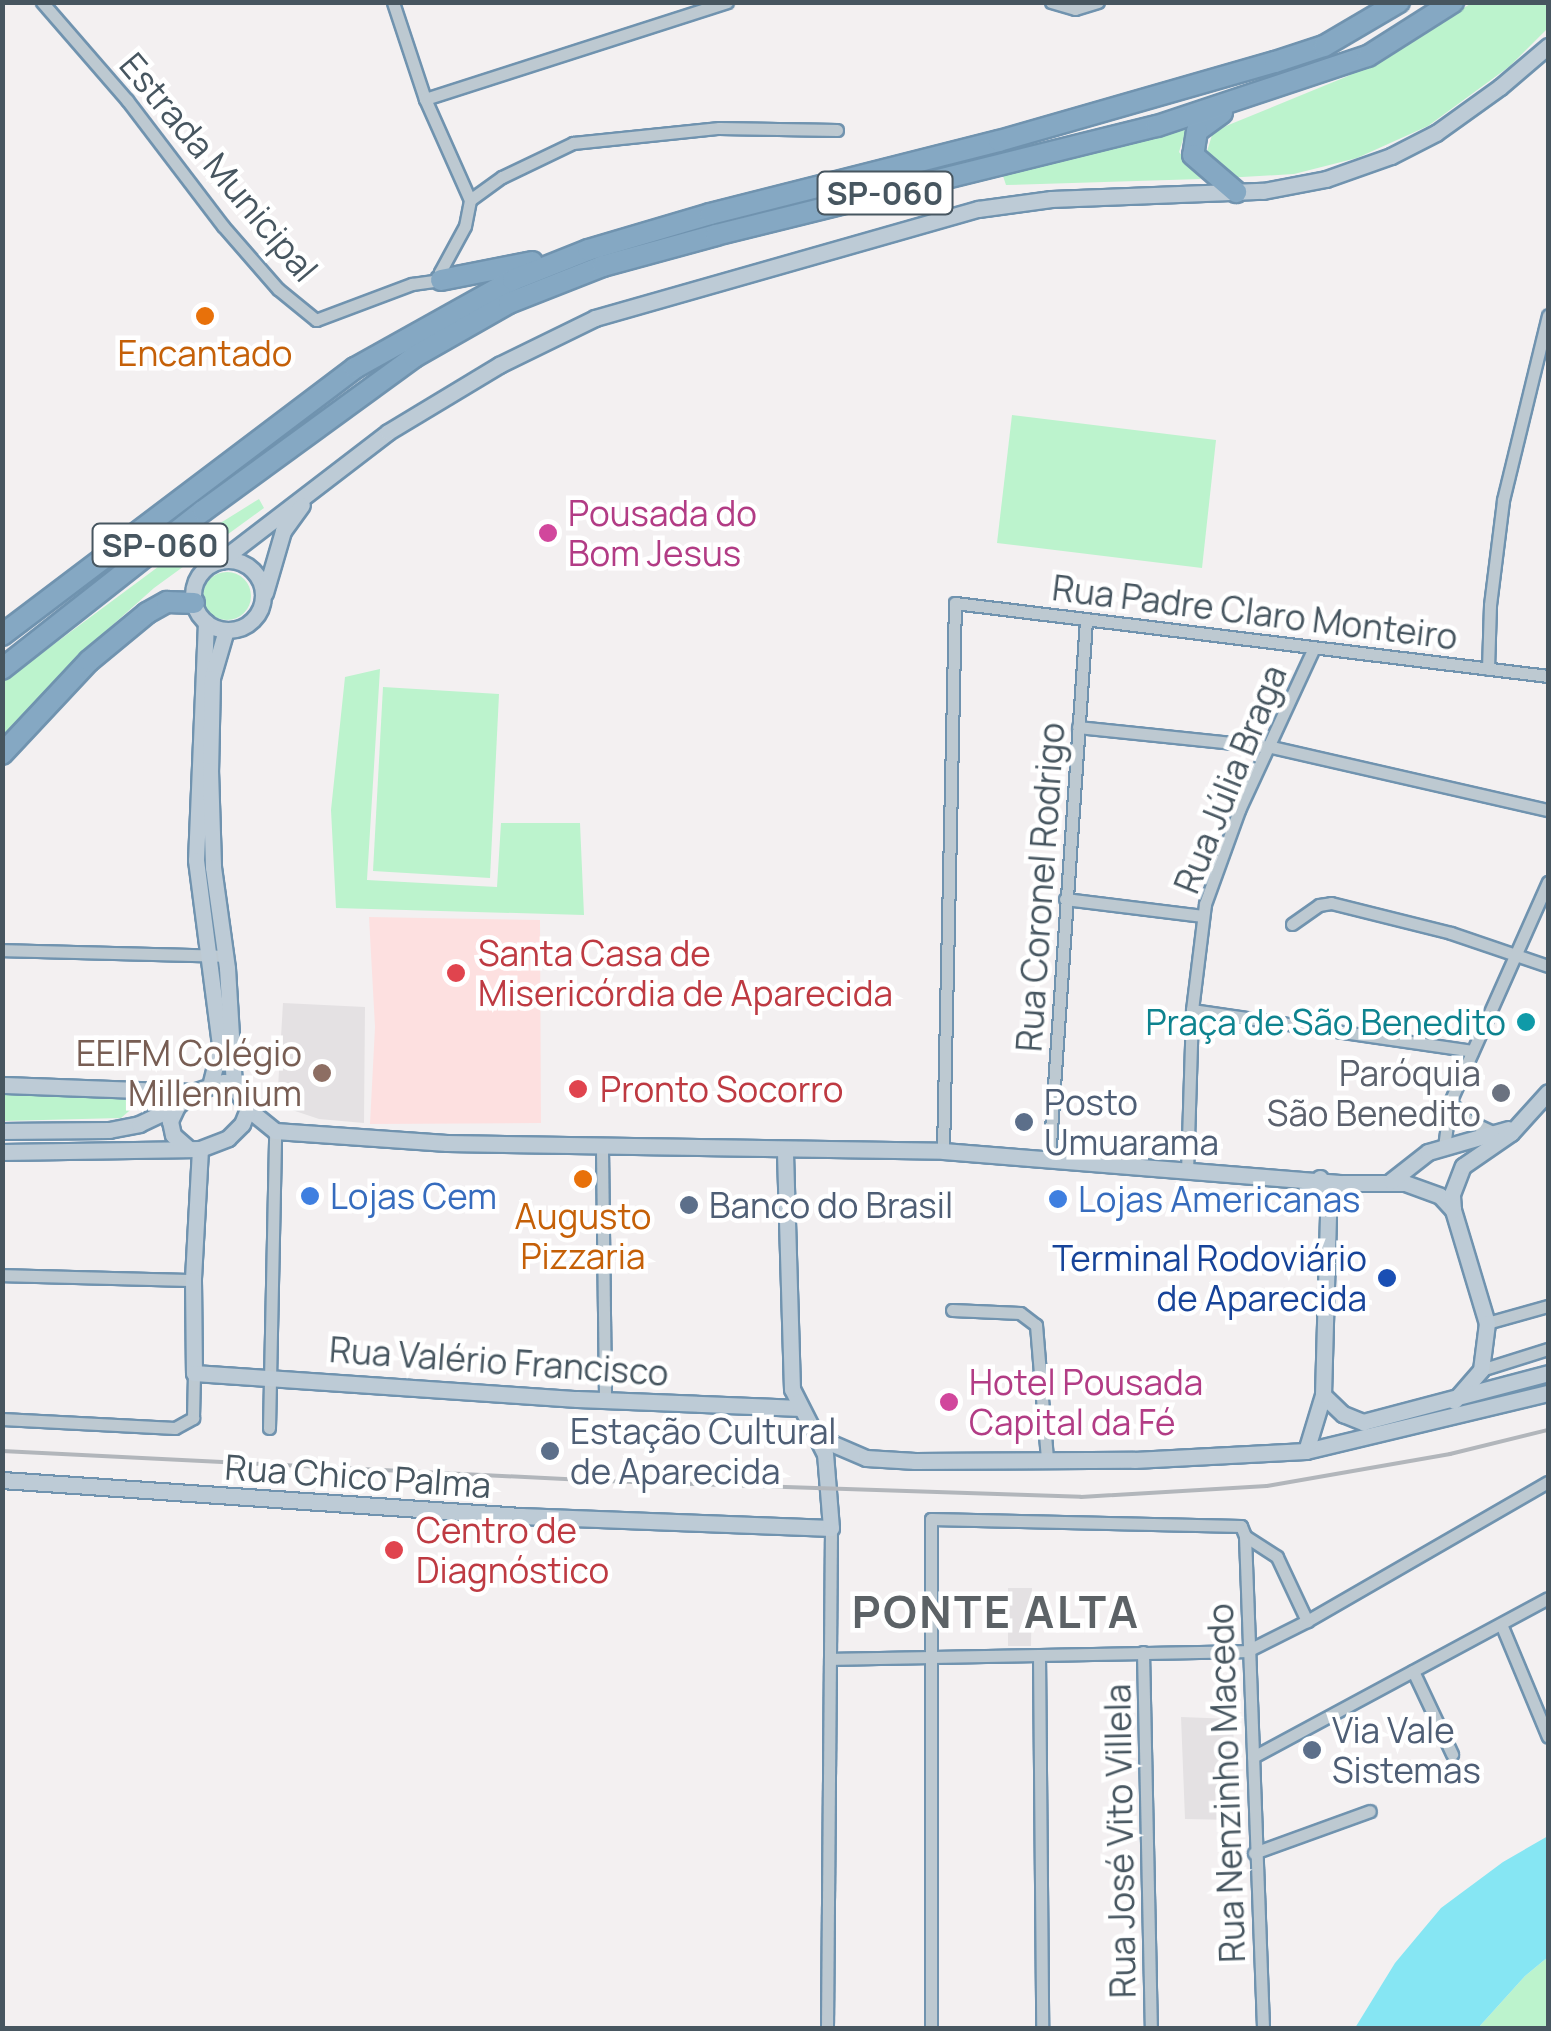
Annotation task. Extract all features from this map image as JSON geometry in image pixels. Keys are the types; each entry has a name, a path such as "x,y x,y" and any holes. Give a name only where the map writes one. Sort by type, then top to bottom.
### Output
{"highway":[{"name":"SP-060","path":"2,636 356,368 462,304 588,250 1275,62 1324,46 1399,2"},
{"name":"SP-060","path":"2,669 359,396 440,340 509,303 604,266 1157,126 1368,56 1453,2"},
{"path":"1236,192 1193,154 1197,132 1215,115 1259,102 1310,76"},
{"path":"441,280 588,250"},
{"path":"2,754 89,662 147,613 167,602 194,603"}],"main road":[{"path":"1453,1210 1440,1196 1390,1181 1343,1183 1320,1178 1188,1172 942,1150 602,1149 276,1131 248,1109 234,1087 208,889 206,622 194,603 202,572 308,498 404,423 499,365 613,312 978,210 1051,199 1292,187 1391,156 1470,110 1548,46"},
{"path":"206,622 226,630 247,625 264,598 284,531 308,498"},
{"path":"220,561 242,562 251,568 264,598"},
{"path":"205,751 212,678 226,630"},
{"path":"210,1086 220,1046 216,956"},
{"path":"2,1085 192,1092 224,1082 234,1087"},
{"path":"2,1132 109,1130 139,1124 176,1106 192,1092"},
{"path":"1454,1401 1481,1370 1487,1323 1453,1210 1452,1194 1462,1166 1520,1125 1548,1092"},
{"path":"176,1106 170,1121 173,1135 194,1148"},
{"path":"2,1152 194,1148 228,1138 242,1124 248,1109"},
{"path":"1390,1181 1428,1152 1520,1125"},
{"path":"1440,1196 1451,1172 1444,1147"},
{"path":"194,1148 194,1372"},
{"path":"785,1150 792,1390 817,1437 828,1470 831,1528"},
{"path":"1306,1451 1323,1395 1328,1214 1320,1178"},
{"path":"1328,1214 1343,1183"},
{"name":"Rua Valério Francisco","path":"194,1372 605,1401 801,1408"},
{"path":"1323,1395 1343,1414 1363,1422 1548,1373"},
{"path":"783,1406 792,1390"},
{"path":"828,1470 866,1458 1047,1459 1306,1451 1548,1394"},
{"path":"817,1437 866,1458"},
{"name":"Rua Chico Palma","path":"2,1480 502,1515 831,1528"}],"street":[{"name":"Estrada Municipal","path":"42,2 127,100 223,226 278,289 316,320 412,284 441,280"},
{"path":"394,2 425,98 470,200 464,226 440,272 441,280"},
{"path":"1050,2 1076,9 1098,2"},
{"path":"425,98 721,4"},
{"path":"470,200 502,176 573,143 719,128 837,130"},
{"path":"1488,669 1490,606 1503,500 1548,315"},
{"name":"Rua Padre Claro Monteiro","path":"942,1150 955,603 1548,676"},
{"name":"Rua Coronel Rodrigo","path":"1049,1158 1086,620"},
{"name":"Rua Júlia Braga","path":"1188,1172 1192,1010 1203,916 1216,866 1314,648"},
{"path":"1078,727 1272,747 1548,810"},
{"path":"1444,1147 1450,1102 1548,882"},
{"path":"1066,899 1203,916"},
{"path":"1292,924 1319,905 1332,903 1420,924 1548,966"},
{"path":"2,950 216,956"},
{"path":"1192,1010 1472,1051"},
{"path":"1450,1102 1469,1122 1494,1133"},
{"path":"269,1428 276,1131"},
{"path":"602,1149 605,1401"},
{"path":"2,1274 193,1280"},
{"path":"1487,1323 1548,1306"},
{"path":"952,1310 1020,1313 1036,1324 1047,1459"},
{"path":"1481,1370 1548,1348"},
{"path":"2,1419 174,1428 193,1418 194,1372"},
{"path":"831,1658 1247,1651 1307,1622 1548,1482"},
{"path":"932,2028 931,1519 1241,1526 1244,1536 1277,1557 1307,1622"},
{"path":"827,2028 831,1528"},
{"name":"Rua Nenzinho Macedo","path":"1244,1536 1263,2028"},
{"path":"1252,1757 1548,1598"},
{"path":"1501,1624 1548,1737"},
{"name":"Rua José Vito Villela","path":"1143,1652 1151,2028"},
{"path":"1039,1654 1042,2028"},
{"path":"1413,1671 1452,1754"},
{"path":"1254,1853 1370,1811"}],"shaded area":[{"name":"Santa Casa de Misericórdia de Aparecida","path":"369,917 540,920 541,1123 370,1124 375,1027"},
{"name":"EEIFM Colégio Millennium","path":"283,1003 365,1007 364,1123 319,1119 277,1105"},
{"path":"1008,1588 1032,1588 1031,1646 1008,1646"},
{"path":"1181,1717 1233,1719 1236,1820 1185,1819"}],"green space":[{"path":"1472,3 1548,3 1548,28 1510,66 1428,126 1357,158 1294,174 1225,178 1205,158 1212,135 1226,126 1348,76"},
{"path":"1187,127 1179,152 1201,179 1006,185 1003,176"},
{"path":"1012,415 1216,440 1202,568 997,543"},
{"path":"259,499 264,508 154,588 88,647 3,742 3,682 201,535"},
{"path":"227,572 244,579 251,596 244,613 227,620 210,613 203,596 210,579"},
{"path":"380,669 367,880 497,887 501,823 580,823 584,915 336,908 331,810 345,677"},
{"path":"383,687 499,694 490,878 373,871"},
{"path":"5,1092 134,1097 136,1105 121,1118 4,1121"},
{"path":"1548,1957 1548,2028 1478,2028 1525,1976"}],"water":[{"path":"1548,1836 1548,1957 1525,1976 1478,2028 1355,2028 1395,1963 1441,1908 1503,1862"}],"railway":[{"path":"2,1451 604,1481 1081,1497 1267,1486 1450,1454 1548,1430"}],"place":[{"name":"Encantado","path":"205,316"},
{"name":"Pousada do Bom Jesus","path":"548,533"},
{"name":"Santa Casa de Misericórdia de Aparecida","path":"456,973"},
{"name":"Praça de São Benedito","path":"1526,1022"},
{"name":"EEIFM Colégio Millennium","path":"322,1073"},
{"name":"Pronto Socorro","path":"578,1089"},
{"name":"Paróquia São Benedito","path":"1501,1093"},
{"name":"Posto Umuarama","path":"1024,1122"},
{"name":"Augusto Pizzaria","path":"583,1179"},
{"name":"Lojas Cem","path":"310,1196"},
{"name":"Lojas Americanas","path":"1058,1199"},
{"name":"Banco do Brasil","path":"689,1205"},
{"name":"Terminal Rodoviário de Aparecida","path":"1387,1278"},
{"name":"Hotel Pousada Capital da Fé","path":"949,1402"},
{"name":"Estação Cultural de Aparecida","path":"550,1451"},
{"name":"Centro de Diagnóstico","path":"394,1550"},
{"name":"Via Vale Sistemas","path":"1312,1750"}],"district":[{"name":"PONTE ALTA","path":"996,1612"}]}
